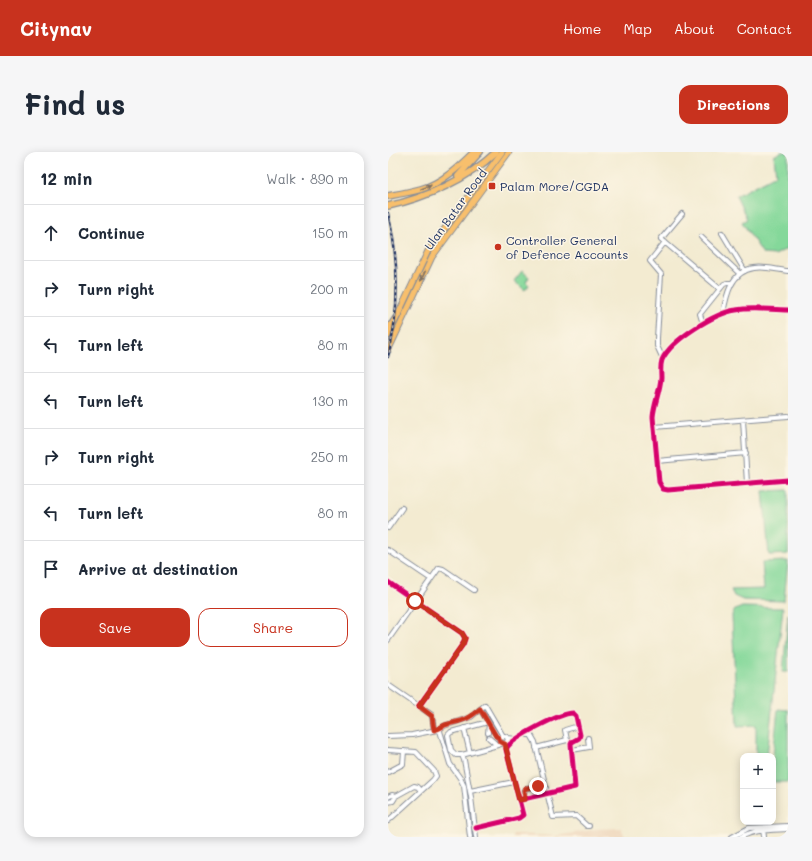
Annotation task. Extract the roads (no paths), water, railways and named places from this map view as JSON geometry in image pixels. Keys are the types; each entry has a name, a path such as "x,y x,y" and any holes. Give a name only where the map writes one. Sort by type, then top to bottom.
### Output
{"highway":[{"path":"388,196 421,189 436,183 474,152"},
{"path":"447,185 460,175 480,152"},
{"path":"388,206 414,200 447,185 477,168 496,152"},
{"path":"388,327 398,315"}],"main road":[{"name":"Ulan Batar Road","path":"388,336 424,259 434,243 502,152"},
{"name":"Ulan Batar Road","path":"389,349 432,257 509,152"}],"street":[{"path":"682,214 660,238 720,289"},
{"path":"722,233 745,271"},
{"path":"701,237 740,274"},
{"path":"663,359 658,346 657,338 661,273 650,261 665,242"},
{"path":"723,314 727,295 732,283 740,274 754,268 788,271"},
{"path":"703,324 700,314 726,283 732,283"},
{"path":"724,306 737,310"},
{"path":"788,310 737,310 723,314 703,324 678,342 663,359 661,364 660,387 654,411 657,460 660,485 663,489 666,490 788,480"},
{"path":"654,427 788,416"},
{"path":"744,420 747,483"},
{"path":"657,460 746,453"},
{"path":"388,528 402,508"},
{"path":"388,550 431,579"},
{"path":"388,640 438,569 441,568 474,590"},
{"path":"388,582 462,633 465,638 463,644 419,706"},
{"path":"388,685 432,716 450,764 464,786 470,837"},
{"path":"388,736 412,735 436,730 471,717 486,705 505,743"},
{"path":"476,828 521,817 522,813 505,743 505,736 496,736 480,709"},
{"path":"488,723 451,732 448,735 452,752 456,755 462,755 505,743 568,713 575,714 580,737 572,743"},
{"path":"488,723 488,736 505,743"},
{"path":"567,740 565,730 578,726"},
{"path":"464,728 470,753"},
{"path":"522,736 533,736 544,795"},
{"path":"572,750 589,747 588,738"},
{"path":"536,748 567,740 572,743"},
{"path":"519,800 575,787 572,743"},
{"path":"388,750 414,752 418,754 436,774 434,780 388,821"},
{"path":"388,772 403,764 404,751"},
{"path":"462,755 470,791 476,837"},
{"path":"470,791 514,782"},
{"path":"388,797 392,795 396,796 415,786 421,791"},
{"path":"525,799 524,790 538,786 544,795 553,816 576,816 587,826 589,826"},
{"path":"388,802 395,800 396,796"},
{"path":"732,837 749,828 788,827"},
{"path":"741,837 764,828"},
{"path":"764,828 764,837"}],"railway":[{"path":"388,213 392,230 397,285 395,321 388,357"}],"place":[{"name":"Palam More/CGDA","path":"492,186"},
{"name":"Controller General of Defence Accounts","path":"498,247"}]}
